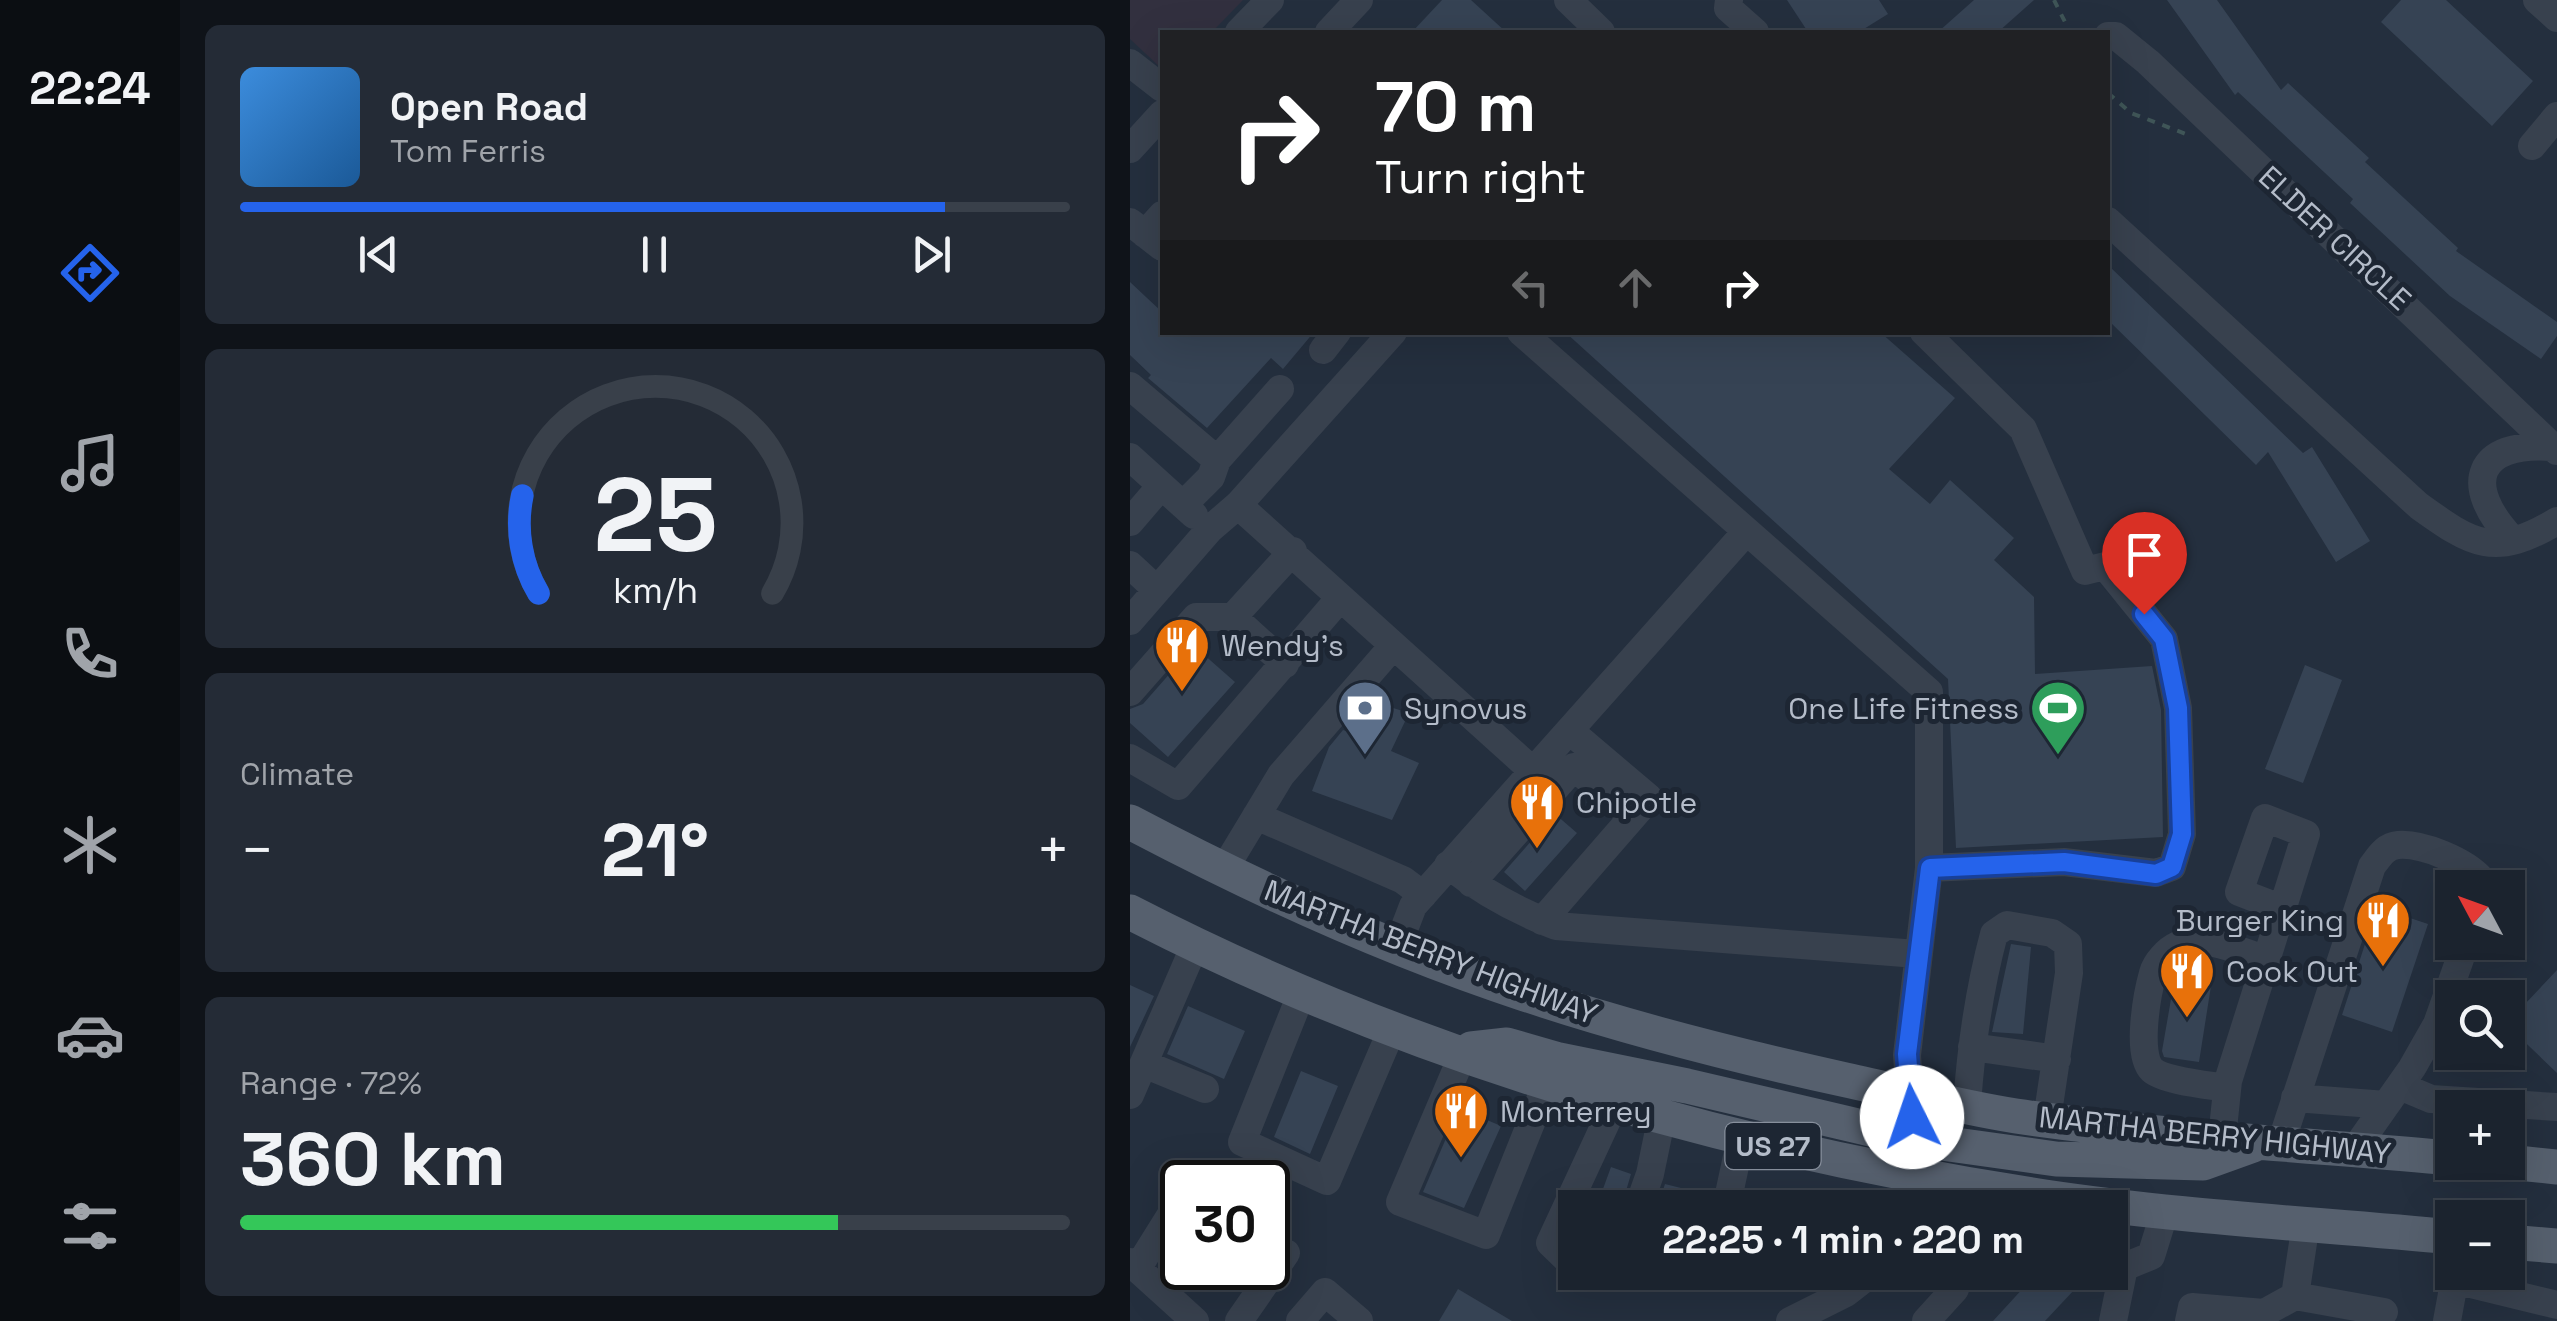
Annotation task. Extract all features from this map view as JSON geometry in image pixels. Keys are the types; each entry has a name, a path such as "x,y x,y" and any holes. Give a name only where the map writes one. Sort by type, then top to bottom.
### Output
{"main road":[{"name":"MARTHA BERRY HIGHWAY","path":"1130,822 1222,871 1398,946 1523,994 1716,1052 2048,1120 2435,1156"},
{"name":"US 27","path":"1130,912 1302,992 1459,1052 1548,1083 1908,1190"},
{"path":"1459,1052 1507,1046 1913,1139 2056,1159 2203,1163 2272,1142"},
{"path":"2525,1164 2557,1167"},
{"name":"US 27","path":"2128,1206 2435,1235"},
{"path":"2525,1243 2557,1246"}],"street":[{"path":"1242,30 1270,0"},
{"path":"1331,30 1359,0"},
{"path":"1568,0 1600,30"},
{"path":"1728,0 1728,8 1753,30"},
{"path":"2537,0 2557,18"},
{"name":"ELDER CIRCLE","path":"2110,36 2116,36 2148,62 2555,449"},
{"path":"1130,63 1160,86"},
{"path":"1130,150 1160,116"},
{"path":"2532,146 2557,116"},
{"path":"2110,223 2419,506 2460,535 2480,543 2512,539 2557,522"},
{"path":"1130,621 1390,335"},
{"path":"1523,335 1929,692 1930,868 1907,1054 1912,1094 1911,1190"},
{"path":"1927,335 2023,429 2085,570 2106,566 2164,639 2178,708 2182,834 2172,867 2156,874 2064,862 1930,868"},
{"path":"1130,386 1216,460"},
{"path":"1183,506 1211,478 1216,460 1280,389"},
{"path":"2512,539 2486,507 2481,480 2498,454 2515,447 2555,449"},
{"path":"1130,458 1210,530"},
{"path":"1130,522 1162,486"},
{"path":"1238,505 1533,771"},
{"path":"1471,883 1566,749 1746,532"},
{"path":"1233,617 1293,551"},
{"path":"1130,565 1157,590"},
{"path":"1130,758 1178,786 1340,598"},
{"path":"1130,692 1196,617 1233,617 1284,664"},
{"path":"1222,871 1281,775 1393,646"},
{"path":"1398,946 1413,906 1533,771 1566,749"},
{"path":"1542,921 1649,798 1566,749"},
{"path":"1256,816 1403,880 1424,894"},
{"path":"2272,1142 2296,1098 2372,866 2384,850 2398,845 2446,855 2473,870"},
{"path":"1448,865 1471,883 1556,926 1917,954"},
{"path":"2222,1138 2227,1088 2284,909"},
{"path":"1967,1105 1981,983 1994,934 2007,925 2052,932 2068,944 2069,973 2048,1120"},
{"path":"2227,1088 2160,1075 2150,1068 2142,1053 2153,971 2176,946 2196,940 2267,960"},
{"path":"1130,1095 1195,944"},
{"path":"2355,1149 2437,1024 2460,960"},
{"path":"1302,992 1242,1142 1327,1182 1394,1028"},
{"path":"1972,1047 2057,1059"},
{"path":"1459,1052 1400,1202 1486,1235 1548,1083"},
{"path":"1144,1064 1205,1089"},
{"path":"2296,1098 2393,1096 2435,1100"},
{"path":"1575,1190 1615,1103"},
{"path":"2525,1115 2557,1107"},
{"path":"1644,1190 1662,1116"},
{"path":"1730,1190 1741,1138"},
{"path":"2128,1263 2150,1256 2164,1210"},
{"path":"2295,1296 2306,1224"},
{"path":"1558,1226 1550,1243 1558,1250"},
{"path":"1160,1228 1134,1265 1196,1321"},
{"path":"1239,1321 1260,1290"},
{"path":"1790,1321 1830,1290"},
{"path":"1926,1321 1945,1290"},
{"path":"2113,1321 2115,1290"},
{"path":"2447,1321 2453,1290"},
{"path":"2503,1290 2557,1306 2548,1321"},
{"path":"1300,1321 1325,1292 1359,1321"},
{"path":"2189,1321 2192,1307 2263,1317 2295,1296 2384,1312"}],"path":[{"path":"2054,0 2069,30"}],"shaded area":[{"path":"1130,0 1243,0 1214,30 1160,30 1160,67 1130,39"}],"building":[{"path":"1442,0 1471,0 1504,30 1414,30"},
{"path":"1787,0 1879,0 1888,14 1862,30 1807,30"},
{"path":"1974,0 2034,0 2000,30 1940,30"},
{"path":"2167,0 2217,0 2281,90 2288,83 2369,158 2365,162 2458,248 2456,251 2557,322 2557,336 2541,359 2450,296 2350,203 2353,199 2238,92 2235,95"},
{"path":"2401,0 2446,0 2533,81 2492,126 2381,22"},
{"path":"2110,267 2303,453 2312,447 2370,541 2336,562 2268,452 2256,465 2110,322"},
{"path":"1130,282 1160,310 1160,335 1311,335 1283,369 1271,358 1207,428 1148,378 1151,375 1130,355"},
{"path":"1568,335 1883,335 1955,398 1889,469 1930,504 1950,480 2014,538 1994,560 2034,597 2035,674 2152,666 2161,710 2163,837 1956,848 1948,679"},
{"name":"Wendy's","path":"1194,646 1235,682 1168,757 1130,723 1130,709 1143,704"},
{"path":"2305,665 2342,680 2303,783 2265,769"},
{"name":"Synovus","path":"1371,701 1409,713 1391,751 1419,763 1392,820 1312,791 1329,747 1343,730 1357,735"},
{"path":"1555,814 1577,833 1525,891 1504,872"},
{"name":"Burger King","path":"2377,907 2428,924 2392,1032 2342,1015"},
{"path":"2011,944 2031,947 2023,1034 1992,1032"},
{"name":"Cook Out","path":"2192,964 2214,967 2199,1062 2164,1057 2162,1051 2175,976 2190,979"},
{"path":"2557,970 2557,1073 2525,1042 2525,1004"},
{"path":"1130,985 1154,996 1130,1047"},
{"path":"1188,1006 1245,1031 1224,1079 1167,1054"},
{"path":"1301,1071 1338,1086 1310,1154 1274,1137"},
{"name":"Monterrey","path":"1459,1108 1501,1126 1464,1208 1423,1192"},
{"path":"1611,1167 1631,1174 1626,1190 1603,1190"},
{"path":"1665,1184 1685,1189 1685,1190 1663,1190"},
{"path":"1458,1289 1512,1321 1439,1321"},
{"path":"2021,1290 2074,1290 2045,1321 1993,1321"}],"place":[{"name":"Wendy's","path":"1182,694"},
{"name":"Synovus","path":"1365,757"},
{"name":"One Life Fitness","path":"2058,757"},
{"name":"Chipotle","path":"1537,851"},
{"name":"Burger King","path":"2383,969"},
{"name":"Cook Out","path":"2187,1020"},
{"name":"Monterrey","path":"1461,1160"}],"route":[{"path":"1912,1117 1907,1054 1930,868 2064,862 2156,874 2172,867 2182,834 2178,708 2164,639 2144,614"}]}
